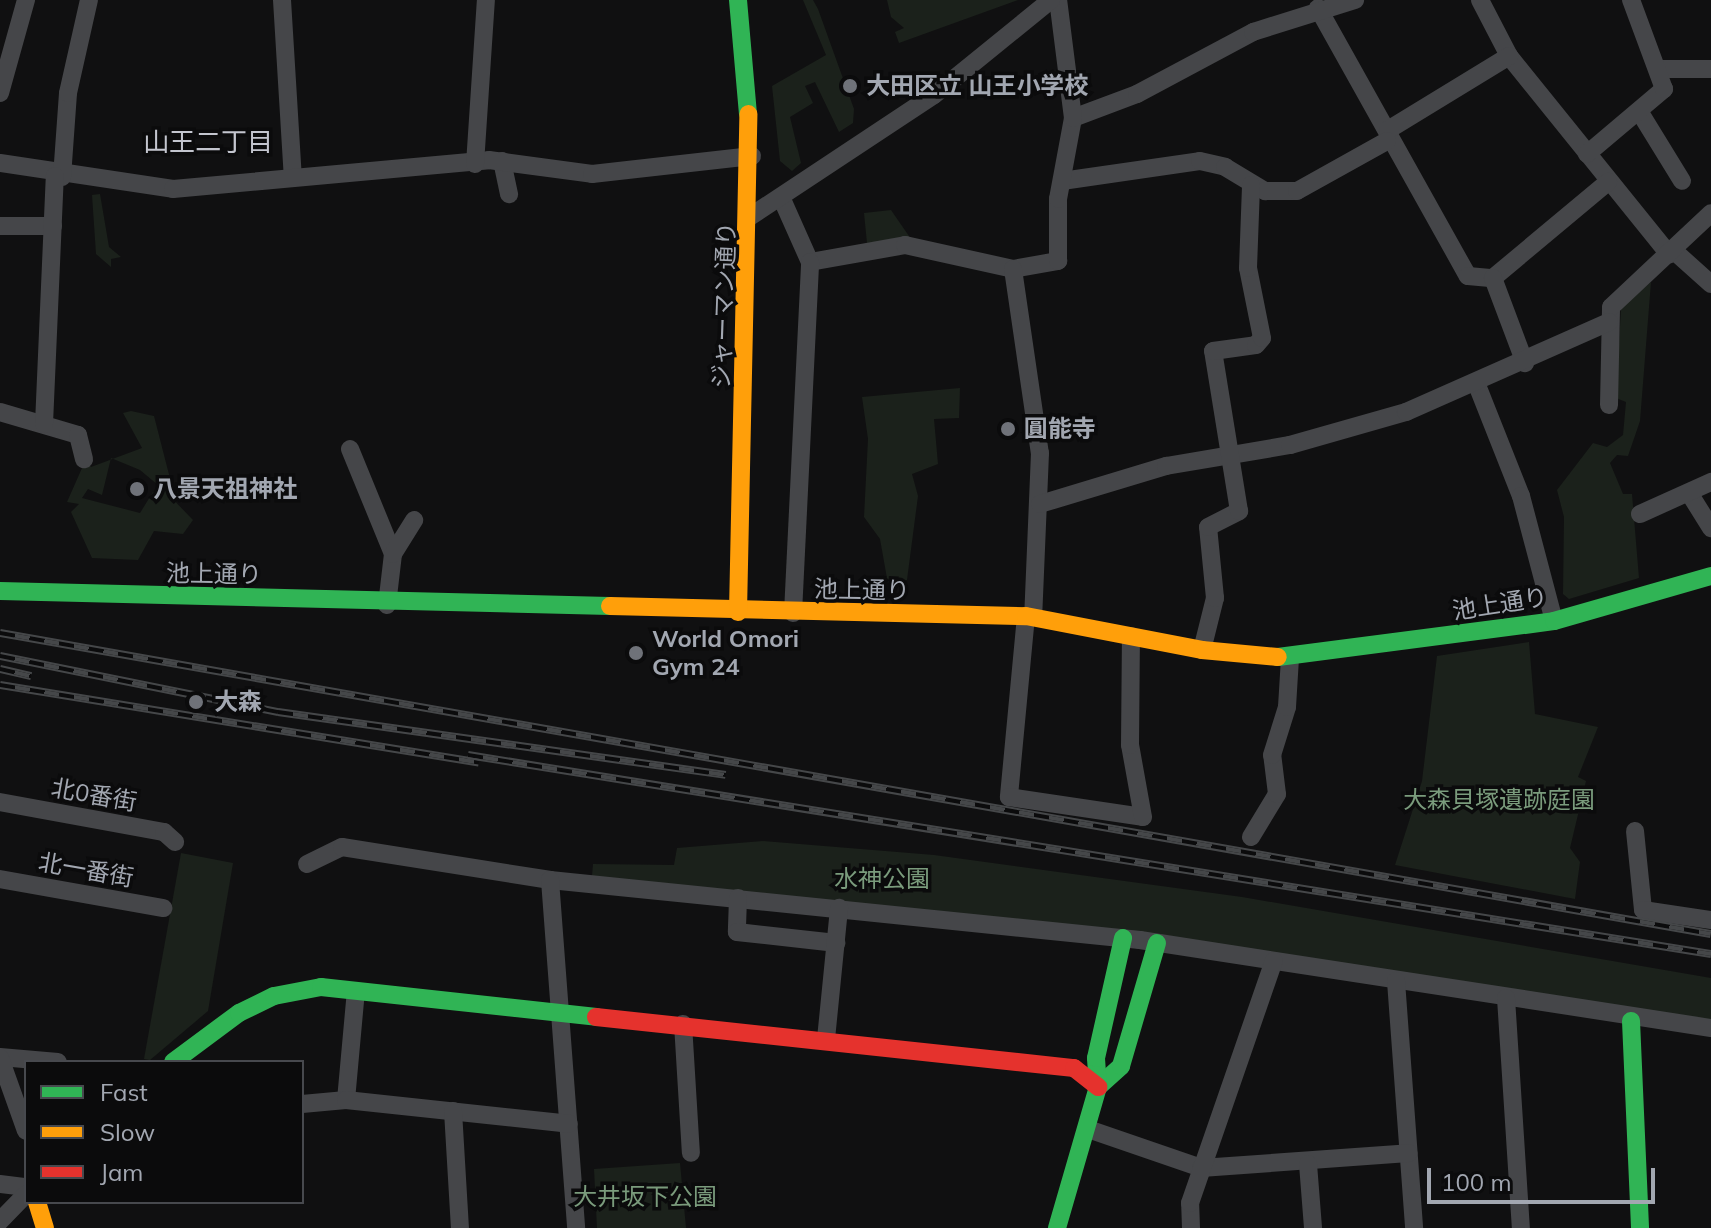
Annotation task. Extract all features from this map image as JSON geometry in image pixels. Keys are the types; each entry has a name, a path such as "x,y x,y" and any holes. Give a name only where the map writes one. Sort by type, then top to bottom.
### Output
{"street":[{"path":"0,93 26,0"},
{"path":"44,424 58,177 68,93 89,0"},
{"path":"282,0 293,178"},
{"path":"475,164 486,0"},
{"name":"ジャーマン通り","path":"738,0 752,156 738,612"},
{"path":"751,216 934,95 1051,0"},
{"path":"810,262 905,245 1013,269 1062,258 1062,181 1073,118 1058,0"},
{"path":"1073,118 1318,8 1355,0"},
{"path":"1480,0 1509,56 1608,182 1671,252 1711,284"},
{"path":"1587,154 1664,89 1631,0"},
{"path":"1318,8 1468,276 1493,278 1608,182"},
{"path":"1062,181 1200,161 1225,167 1251,185 1297,191 1509,56"},
{"path":"1658,69 1711,69"},
{"path":"1639,111 1682,181"},
{"path":"0,163 58,177 119,177 173,189 502,161 592,174 752,156"},
{"path":"502,161 509,194"},
{"path":"1202,650 1215,598 1208,527 1239,511 1213,351 1256,345 1262,338 1248,268 1251,185"},
{"path":"781,197 810,262 793,613"},
{"path":"1609,405 1609,322 1621,295 1711,213"},
{"path":"0,226 53,226"},
{"path":"1013,269 1040,453 1040,504 1009,797 1143,817 1130,745 1131,636"},
{"path":"1493,278 1525,363"},
{"path":"1040,504 1166,466 1228,458 1406,412 1477,385 1609,322"},
{"path":"1477,385 1521,496 1554,621"},
{"path":"0,412 78,435 84,459"},
{"path":"350,449 393,554"},
{"path":"1640,514 1691,496 1711,482"},
{"path":"1691,496 1711,528"},
{"path":"387,605 393,554 414,520"},
{"name":"池上通り","path":"0,591 387,605 1029,617 1202,650 1290,658 1554,621 1711,576"},
{"path":"1251,837 1277,794 1272,755 1287,707 1290,658"},
{"name":"北0番街","path":"0,802 164,832 175,842"},
{"path":"1635,831 1643,910 1711,920"},
{"path":"307,864 342,847 550,880 1123,938 1506,998 1631,1021 1711,1028"},
{"name":"北一番街","path":"0,879 163,908"},
{"path":"550,880 576,1228"},
{"path":"738,898 737,932 836,943"},
{"path":"826,1039 839,908"},
{"path":"1057,1228 1098,1087 1096,1058 1121,969 1123,938"},
{"path":"1098,1087 1121,1066 1157,943"},
{"path":"1191,1228 1190,1203 1274,961"},
{"path":"1396,981 1414,1228"},
{"path":"176,1060 274,996 321,987 1074,1068 1098,1087"},
{"path":"346,1100 356,991"},
{"path":"1506,998 1521,1228"},
{"path":"1631,1021 1640,1228"},
{"path":"683,1024 691,1153"},
{"path":"24,1125 0,1058 29,1060"},
{"path":"304,1104 346,1100 569,1124"},
{"path":"453,1111 460,1228"},
{"path":"1088,1129 1201,1168 1308,1164 1408,1153"},
{"path":"1308,1164 1313,1228"},
{"path":"0,1184 24,1187"},
{"path":"0,1221 24,1196"},
{"path":"38,1204 45,1228"}],"green space":[{"path":"803,0 813,0 818,9 854,109 853,123 839,132 815,82 805,86 813,103 790,117 801,163 792,171 780,161 772,86 826,55"},
{"path":"887,0 1018,0 899,43 895,32 904,28 891,17"},
{"path":"100,194 109,247 121,257 111,259 111,267 96,254 92,195"},
{"path":"891,210 911,239 867,243 864,213"},
{"path":"1651,282 1640,421 1628,456 1617,455 1610,463 1623,494 1632,494 1639,578 1569,599 1563,594 1564,517 1557,490 1593,443 1607,447 1623,435 1626,402 1616,398 1621,308"},
{"path":"960,388 959,418 934,419 938,464 912,474 918,496 907,580 888,584 880,539 864,517 868,439 862,397"},
{"path":"131,411 154,416 174,494 166,492 193,520 183,534 154,531 138,560 92,558 71,512 79,504 67,502 86,459 91,467 111,460 102,495 88,489 82,498 140,513 153,492 164,490 140,470 113,459 142,448 123,413"},
{"name":"大森貝塚遺跡庭園","path":"1529,642 1535,714 1598,727 1578,777 1586,781 1570,848 1580,862 1575,899 1395,865 1422,781 1437,656"},
{"name":"水神公園","path":"763,841 934,855 1242,897 1711,978 1711,1025 592,876 593,864 674,865 677,848"},
{"path":"181,853 233,863 208,1011 150,1060 144,1059"},
{"name":"大井坂下公園","path":"680,1163 686,1228 597,1228 594,1169"}],"railway":[{"path":"0,633 1711,934"},
{"path":"0,656 278,712 726,775"},
{"path":"0,669 31,676"},
{"path":"0,685 479,763"},
{"path":"468,755 1711,954"}],"traffic: fast":[{"path":"738,0 748,114"},
{"path":"1278,657 1554,621 1711,576"},
{"path":"0,591 610,606"},
{"path":"1057,1228 1098,1087 1096,1058 1123,938"},
{"path":"1098,1087 1121,1066 1157,943"},
{"path":"176,1060 239,1013 274,996 321,987 596,1017"},
{"path":"1631,1021 1640,1228"}],"traffic: slow":[{"path":"738,612 748,114"},
{"path":"610,606 1026,616 1202,650 1278,657"},
{"path":"38,1204 45,1228"}],"traffic: jam":[{"path":"596,1017 1074,1068 1098,1087"}],"place":[{"name":"大田区立 山王小学校","path":"850,86"},
{"name":"圓能寺","path":"1008,429"},
{"name":"八景天祖神社","path":"137,489"},
{"name":"World Omori Gym 24","path":"636,653"},
{"name":"大森","path":"196,702"}],"district":[{"name":"山王二丁目","path":"208,142"}]}
